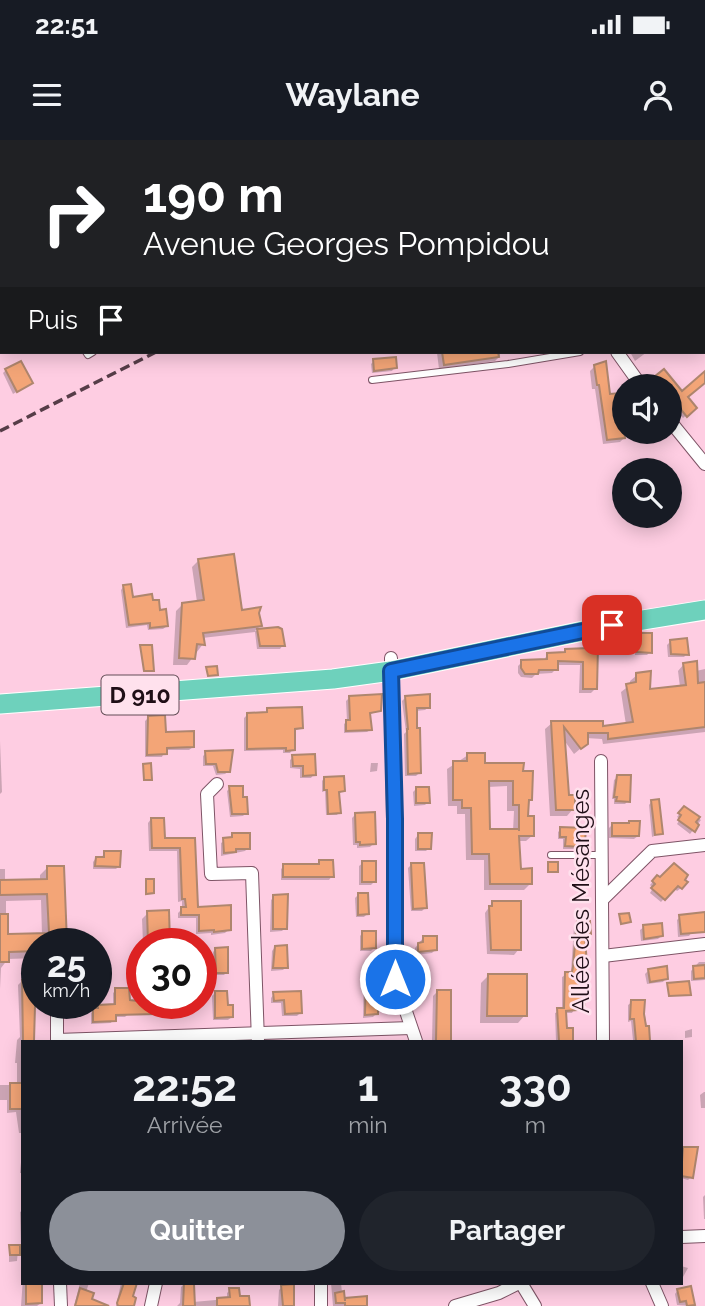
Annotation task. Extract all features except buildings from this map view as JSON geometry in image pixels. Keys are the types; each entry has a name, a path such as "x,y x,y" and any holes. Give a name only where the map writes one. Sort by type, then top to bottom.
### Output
{"main road":[{"name":"D 910","path":"0,704 333,679 570,623 705,600"},
{"name":"D 910","path":"391,665 705,610"}],"street":[{"path":"618,354 633,374"},
{"path":"682,435 705,463"},
{"path":"391,665 395,979 416,1040"},
{"name":"Allée des Mésanges","path":"601,761 603,1040"},
{"path":"217,784 207,794 211,874 252,873 258,1038"},
{"path":"602,901 652,851 705,845"},
{"path":"603,956 705,944"},
{"path":"57,1019 57,1040 258,1038 411,1028"},
{"path":"683,1237 705,1236"},
{"path":"60,1285 61,1306"},
{"path":"151,1306 156,1285"},
{"path":"321,1285 321,1306"},
{"path":"455,1306 516,1285"},
{"path":"521,1285 535,1306"},
{"path":"653,1285 662,1306"}],"lane":[{"path":"372,380 568,354"},
{"path":"551,855 602,855"}],"railway":[{"path":"0,431 152,354"}],"route":[{"path":"395,979 391,671 612,625"}]}
